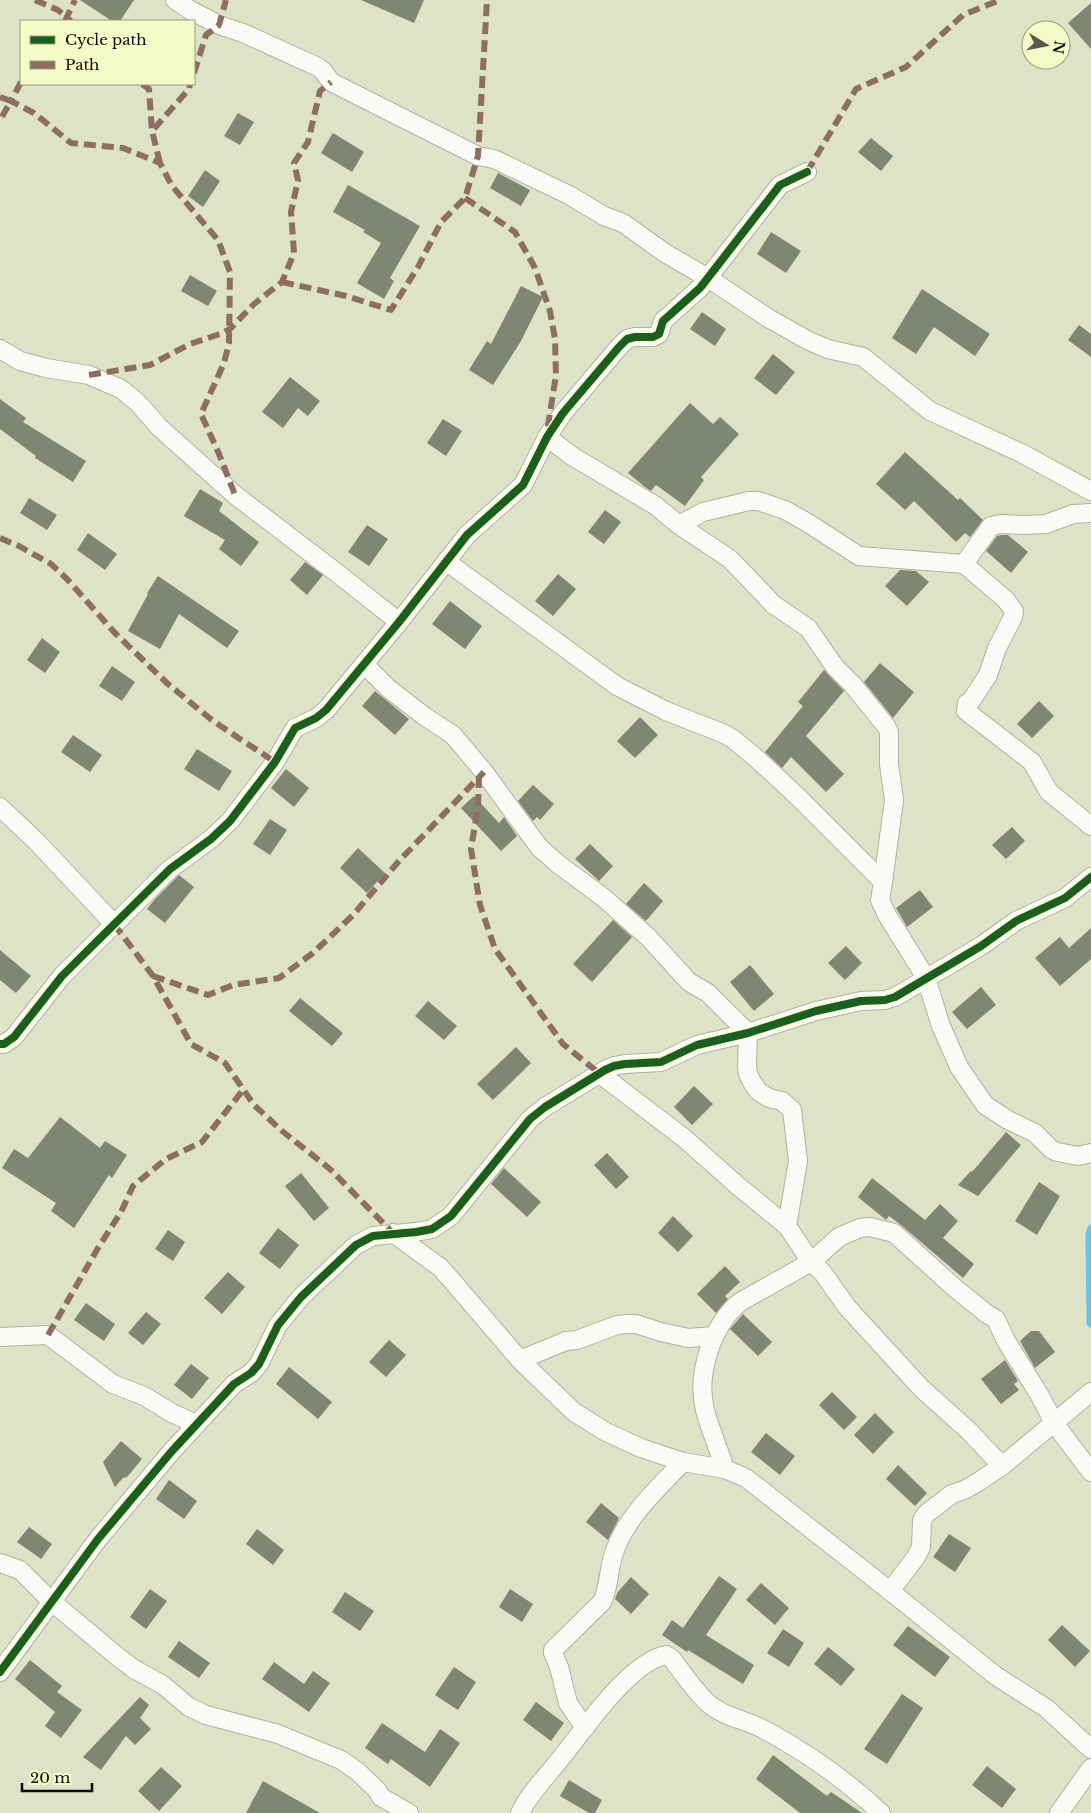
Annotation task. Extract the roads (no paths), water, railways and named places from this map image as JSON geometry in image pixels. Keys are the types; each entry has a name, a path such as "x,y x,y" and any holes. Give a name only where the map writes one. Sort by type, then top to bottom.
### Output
{"street":[{"path":"175,0 219,25 318,67 324,71 331,82 478,156 494,159 569,195 604,216 623,223 665,253 708,278 768,318 809,341 828,349 863,357 930,411 1023,454 1091,491"},
{"path":"0,1044 4,1044 14,1037 62,976 170,869 211,839 230,821 275,762 295,728 316,718 326,710 399,622 467,535 523,486 547,437 563,413 619,347 627,339 653,337 659,334 663,321 700,288 780,185 807,172"},
{"path":"0,349 20,361 46,368 89,375 120,389 138,403 160,428 235,495 399,622"},
{"path":"547,437 572,456 656,506 679,525 730,559 774,605 808,628 835,667 852,684 886,726 889,732 889,764 894,800 880,900 887,915 926,978 941,1026 959,1067 985,1105 1008,1120 1035,1133 1051,1149 1078,1156 1091,1152"},
{"path":"679,525 703,512 749,501 766,502 793,514 859,556 964,564 1006,600 1014,611 1014,617 997,648 988,674 971,701 967,703 966,711 1032,762 1049,792 1091,826"},
{"path":"964,564 991,526 996,524 1040,525 1073,514 1091,513"},
{"path":"447,562 617,686 666,712 733,739 796,795 883,882"},
{"path":"364,664 388,688 453,736 484,772 539,847 558,864 604,898 649,938 689,982 708,993 748,1033 747,1066 752,1082 758,1091 769,1098 782,1101 792,1110 798,1161 787,1226"},
{"path":"0,807 36,841 114,924"},
{"path":"0,1672 98,1539 196,1424 234,1384 251,1373 259,1364 278,1325 301,1297 356,1245 373,1236 432,1229 451,1216 530,1119 545,1107 605,1070 625,1064 661,1062 697,1045 748,1033 816,1011 861,1001 885,1000 894,997 981,946 1016,922 1065,898 1091,877"},
{"path":"600,1074 684,1138 787,1226 847,1307 921,1388 969,1431 1002,1466"},
{"path":"725,1468 702,1397 704,1371 714,1336 730,1310 740,1302 812,1262 839,1237 860,1228 870,1227 894,1233 956,1289 996,1319 1005,1339 1040,1396 1054,1423 1091,1472"},
{"path":"393,1233 442,1268 520,1360 574,1412 594,1425 641,1448 683,1462 725,1468 746,1478 890,1590 996,1676 1046,1708 1091,1749"},
{"path":"520,1360 566,1341 577,1340 608,1328 626,1324 636,1324 688,1338 714,1336"},
{"path":"0,1337 48,1335 113,1384 144,1396 172,1413 196,1424"},
{"path":"890,1590 916,1558 921,1547 922,1520 926,1514 952,1494 964,1490 1002,1466 1091,1392"},
{"path":"585,1728 568,1703 553,1650 602,1602 618,1541 645,1501 683,1462"},
{"path":"0,1563 20,1570 51,1601 126,1663 163,1684 189,1708 206,1716 278,1734 341,1760 357,1771 381,1796 409,1813"},
{"path":"520,1813 539,1782 559,1761 606,1702 629,1677 651,1661 666,1655 671,1658 693,1687 711,1706 760,1727 822,1764 856,1790 881,1813"},
{"path":"1059,1813 1091,1768"}],"waterway":[{"path":"1091,1228 1089,1235 1091,1324"}]}
